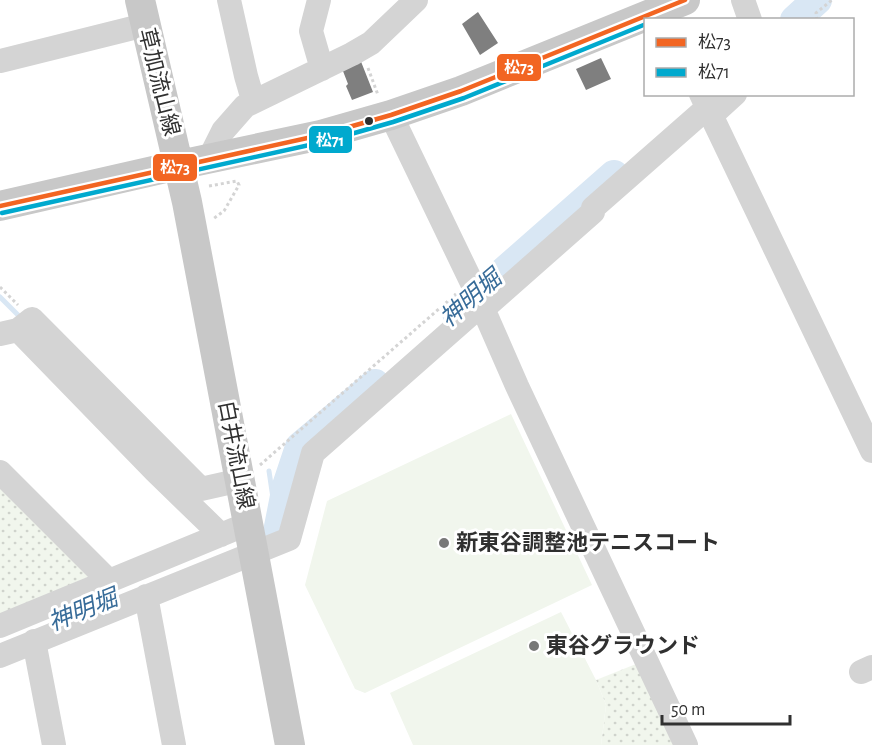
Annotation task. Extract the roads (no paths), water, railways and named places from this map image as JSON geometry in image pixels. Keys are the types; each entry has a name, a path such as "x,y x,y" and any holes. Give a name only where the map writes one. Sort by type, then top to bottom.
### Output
{"main road":[{"path":"0,207 179,165 209,172 321,135 389,116 482,83 666,7"},
{"name":"草加流山線","path":"142,12 179,165"},
{"name":"白井流山線","path":"179,165 248,474 248,524 290,745"}],"street":[{"path":"230,0 253,100"},
{"path":"319,0 311,31 322,69"},
{"path":"209,172 223,131 244,106 361,49 394,23 416,0"},
{"path":"743,0 749,18"},
{"path":"0,61 142,12"},
{"path":"0,656 289,539 313,453 593,212 593,208 707,106 730,96"},
{"path":"707,106 872,451"},
{"path":"389,116 471,281 538,433 686,745"},
{"path":"17,328 201,489 248,474"},
{"path":"17,328 155,471 221,535"},
{"path":"0,472 108,580"},
{"path":"0,626 248,524"},
{"path":"146,596 174,745"},
{"path":"34,642 54,745"}],"waterway":[{"name":"神明堀","path":"797,18 817,0"},
{"name":"神明堀","path":"457,313 614,175"},
{"path":"0,297 21,318"},
{"name":"神明堀","path":"278,532 287,486 300,447 375,384"},
{"path":"269,471 278,532"}],"place":[{"name":"新東谷調整池テニスコート","path":"444,543"},
{"name":"東谷グラウンド","path":"534,646"}]}
